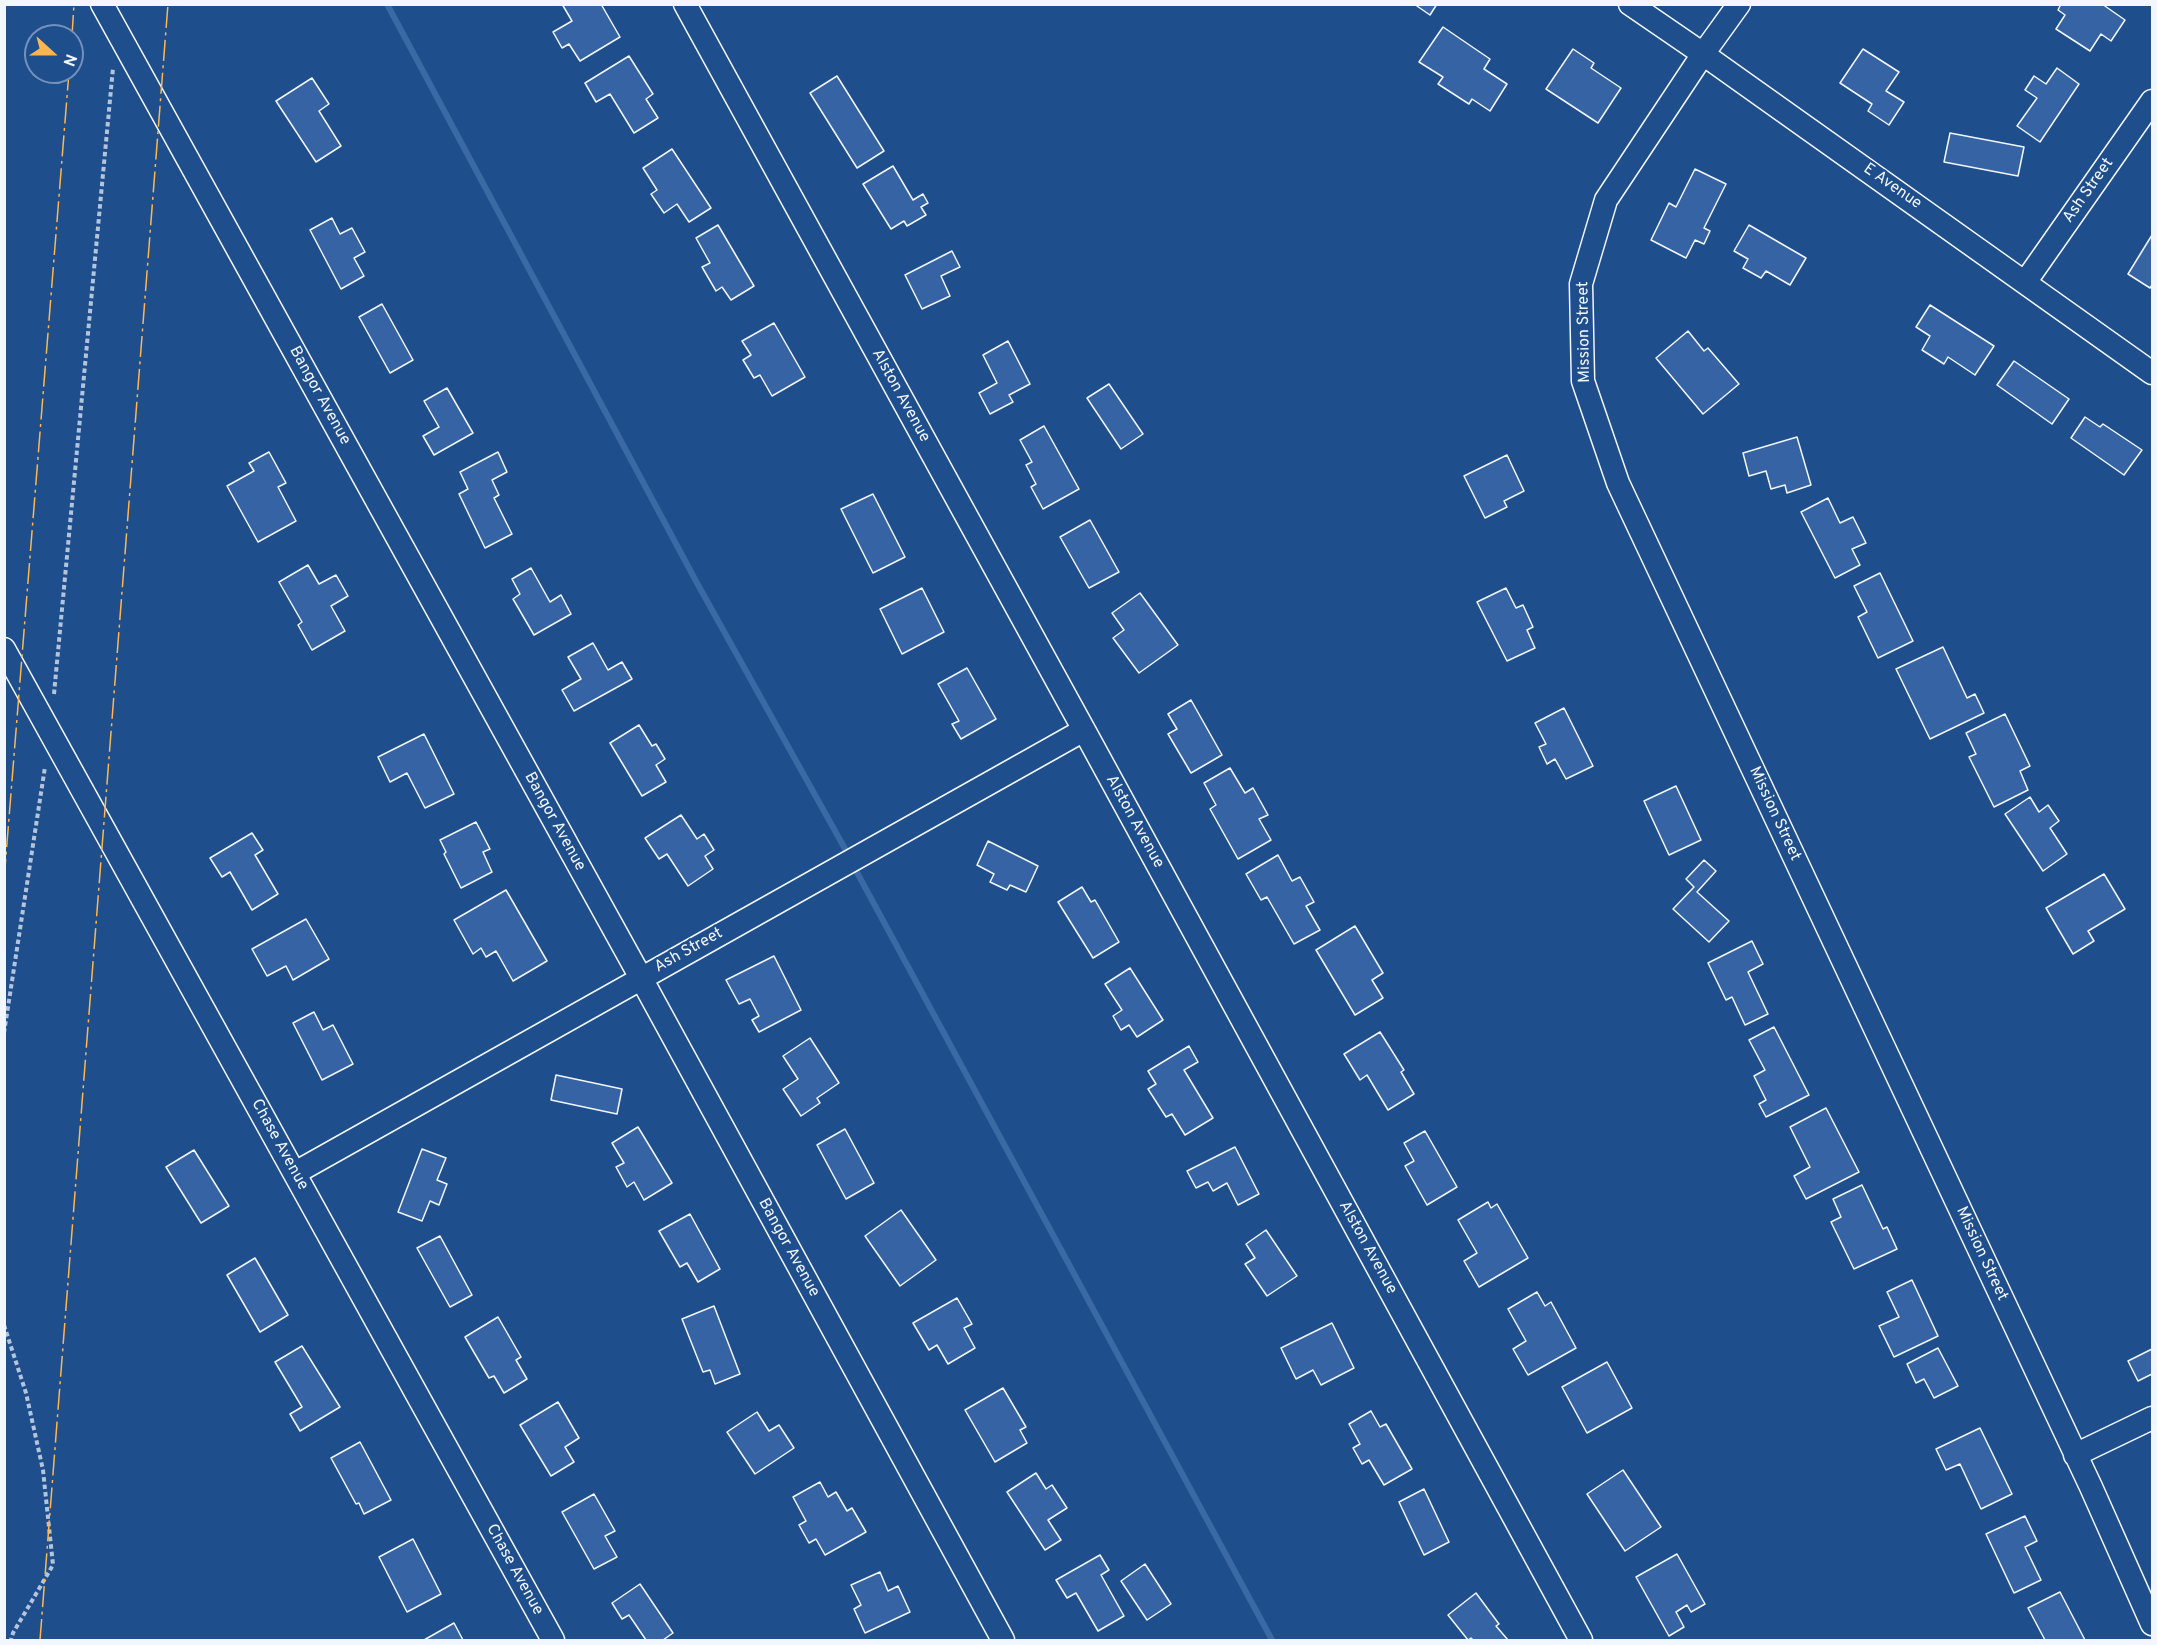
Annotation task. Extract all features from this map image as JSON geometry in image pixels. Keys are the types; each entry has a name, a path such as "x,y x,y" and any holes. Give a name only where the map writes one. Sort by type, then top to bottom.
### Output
{"street":[{"name":"Bangor Avenue","path":"102,4 641,978 1003,1641"},
{"name":"Alston Avenue","path":"685,4 1581,1641"},
{"name":"E Avenue","path":"1630,4 2026,281 2152,373"},
{"name":"Mission Street","path":"1739,4 1606,200 1581,284 1583,381 1618,483 2075,1455 2152,1624"},
{"name":"Ash Street","path":"2026,281 2152,101"},
{"name":"Chase Avenue","path":"4,649 553,1641"},
{"name":"Ash Street","path":"295,1173 1084,730"},
{"path":"2075,1455 2152,1418"}],"path":[{"path":"53,696 113,65"},
{"path":"4,1034 45,767"},
{"path":"4,1325 26,1393 43,1470 52,1565 10,1641"}],"building":[{"path":"562,4 601,4 620,37 580,61 569,44 562,48 553,32 572,21"},
{"path":"1414,4 1437,4 1430,15"},
{"path":"2061,4 2102,4 2125,20 2111,41 2101,34 2090,51 2056,29 2065,15 2058,10"},
{"path":"1443,27 1490,59 1484,69 1507,84 1490,111 1472,99 1469,104 1438,84 1443,77 1419,62"},
{"path":"1573,49 1594,63 1591,68 1621,88 1598,123 1546,89"},
{"path":"1863,49 1899,72 1886,91 1904,102 1889,125 1868,111 1872,104 1840,83"},
{"path":"629,56 653,94 646,99 658,118 634,133 610,94 596,102 585,83"},
{"path":"2057,68 2079,84 2040,142 2017,126 2037,98 2025,90 2034,76 2046,84"},
{"path":"837,76 884,151 857,168 810,93"},
{"path":"312,78 329,104 319,111 341,146 316,162 276,101"},
{"path":"1950,133 2024,147 2018,176 1944,162"},
{"path":"672,149 711,208 689,222 677,204 664,213 651,194 657,190 643,168"},
{"path":"893,166 913,200 923,194 928,203 921,207 926,215 907,226 904,221 891,229 863,184"},
{"path":"1695,169 1726,184 1704,228 1710,231 1704,244 1695,240 1686,258 1651,240 1669,203 1676,207"},
{"path":"332,218 340,234 352,228 365,252 354,258 364,276 341,289 310,230"},
{"path":"718,225 754,286 731,300 722,287 716,291 702,267 710,263 696,238"},
{"path":"1749,225 1806,258 1790,285 1766,271 1761,278 1743,268 1748,259 1734,251"},
{"path":"2152,235 2152,285 2150,288 2128,274"},
{"path":"952,251 960,267 941,276 950,296 922,309 905,275"},
{"path":"382,304 413,360 390,373 359,317"},
{"path":"1930,305 1994,346 1975,375 1948,357 1944,364 1922,350 1930,336 1916,327"},
{"path":"774,323 805,377 772,396 760,375 754,378 743,360 751,355 742,341"},
{"path":"1688,331 1704,351 1708,348 1739,384 1703,414 1656,358"},
{"path":"1008,341 1030,384 1009,395 1013,402 990,414 979,393 997,383 983,355"},
{"path":"2014,361 2069,399 2052,424 1997,385"},
{"path":"1109,384 1143,434 1121,449 1087,398"},
{"path":"447,388 473,433 434,455 423,436 439,427 424,401"},
{"path":"2085,417 2100,427 2103,424 2142,450 2124,475 2071,438"},
{"path":"1044,426 1079,489 1043,509 1031,487 1036,484 1026,465 1032,462 1020,440"},
{"path":"1797,437 1811,485 1787,493 1785,485 1771,489 1766,471 1749,476 1743,453"},
{"path":"269,452 286,483 278,487 296,521 258,542 227,486 254,471 249,463"},
{"path":"498,452 507,472 492,480 499,495 494,498 512,534 485,548 459,494 468,489 460,472"},
{"path":"1507,455 1524,491 1504,501 1507,507 1485,518 1464,476"},
{"path":"873,494 905,557 873,573 841,509"},
{"path":"1828,498 1840,523 1853,517 1866,543 1852,549 1860,565 1835,578 1801,512"},
{"path":"1090,520 1119,572 1089,588 1060,537"},
{"path":"308,565 319,584 336,575 348,596 331,606 345,631 312,650 298,625 302,622 279,582"},
{"path":"531,568 550,602 561,595 571,614 534,635 513,599 520,594 512,579"},
{"path":"1880,573 1913,641 1878,658 1858,617 1867,612 1854,586"},
{"path":"922,588 944,632 902,654 880,609"},
{"path":"1506,588 1516,608 1523,605 1533,627 1527,630 1535,648 1507,661 1477,602"},
{"path":"1140,593 1178,645 1139,673 1113,638 1124,630 1112,613"},
{"path":"593,643 608,670 622,662 632,679 574,711 562,690 581,679 568,657"},
{"path":"1943,647 1967,698 1975,694 1984,713 1930,739 1896,669"},
{"path":"967,668 996,719 961,739 952,724 959,721 938,684"},
{"path":"1191,700 1222,755 1191,773 1168,734 1177,729 1168,714"},
{"path":"1564,708 1593,766 1566,779 1555,759 1547,764 1539,747 1546,744 1535,723"},
{"path":"2005,714 2030,766 2020,771 2028,790 1994,807 1969,757 1976,754 1966,733"},
{"path":"639,725 652,746 656,744 665,759 656,765 666,782 642,796 610,743"},
{"path":"424,734 454,794 425,808 407,773 390,782 378,757"},
{"path":"1230,768 1245,793 1253,788 1268,815 1259,819 1271,840 1238,859 1210,809 1216,805 1204,783"},
{"path":"1676,786 1701,840 1669,855 1644,801"},
{"path":"2030,797 2039,812 2048,805 2059,821 2050,828 2067,854 2043,871 2005,814"},
{"path":"681,815 697,839 704,834 714,850 705,856 713,869 688,886 667,854 659,859 645,838"},
{"path":"476,822 490,849 483,852 492,872 461,888 444,854 446,852 440,840"},
{"path":"252,833 263,850 255,855 278,894 252,910 230,872 222,877 210,858"},
{"path":"988,841 1038,866 1026,892 1010,885 1007,890 990,882 994,874 977,865"},
{"path":"1278,855 1292,881 1300,877 1314,902 1306,906 1320,930 1294,944 1267,897 1261,900 1246,874"},
{"path":"1704,860 1716,871 1697,892 1729,921 1709,942 1673,909 1694,887 1686,879"},
{"path":"2104,874 2125,909 2088,931 2094,941 2073,954 2046,908"},
{"path":"1082,887 1091,902 1095,900 1119,942 1093,958 1058,902"},
{"path":"506,890 547,961 513,981 496,951 486,957 481,948 473,954 454,920"},
{"path":"306,919 329,959 293,980 286,966 267,976 252,949"},
{"path":"1355,926 1383,973 1372,980 1383,998 1355,1015 1316,950"},
{"path":"1752,941 1763,964 1748,972 1768,1014 1745,1025 1732,997 1726,1000 1708,963"},
{"path":"774,956 801,1010 759,1032 752,1020 759,1016 750,999 739,1004 726,980"},
{"path":"1130,968 1163,1020 1137,1037 1129,1025 1121,1030 1113,1016 1122,1010 1105,984"},
{"path":"314,1012 323,1030 333,1025 353,1064 322,1080 293,1023"},
{"path":"1774,1027 1809,1095 1766,1117 1759,1104 1766,1100 1754,1076 1765,1070 1749,1040"},
{"path":"1380,1032 1404,1070 1401,1072 1414,1094 1388,1110 1367,1075 1360,1080 1344,1054"},
{"path":"810,1038 839,1083 817,1098 820,1103 801,1116 783,1089 798,1079 783,1056"},
{"path":"1189,1046 1198,1062 1184,1070 1213,1118 1185,1135 1172,1114 1166,1117 1148,1089 1156,1084 1148,1071"},
{"path":"556,1075 622,1089 617,1114 551,1100"},
{"path":"1826,1108 1859,1172 1806,1199 1794,1176 1810,1167 1790,1127"},
{"path":"638,1127 672,1183 644,1200 634,1182 627,1187 616,1167 624,1163 612,1143"},
{"path":"845,1129 874,1183 846,1199 817,1145"},
{"path":"1425,1131 1457,1187 1427,1205 1405,1166 1414,1161 1404,1143"},
{"path":"1235,1147 1259,1194 1238,1205 1227,1183 1213,1191 1208,1182 1196,1188 1187,1171"},
{"path":"422,1149 446,1158 437,1180 447,1184 439,1205 430,1201 422,1221 398,1212"},
{"path":"194,1150 229,1206 201,1223 166,1167"},
{"path":"1862,1185 1883,1229 1887,1227 1897,1249 1854,1269 1831,1222 1841,1217 1833,1199"},
{"path":"1488,1202 1491,1208 1497,1204 1528,1258 1479,1287 1464,1261 1477,1253 1458,1220"},
{"path":"901,1210 936,1260 900,1286 865,1236"},
{"path":"690,1214 720,1269 698,1282 687,1263 680,1267 659,1231"},
{"path":"1266,1230 1297,1276 1267,1296 1245,1264 1255,1258 1246,1244"},
{"path":"440,1236 472,1295 450,1307 417,1248"},
{"path":"255,1258 288,1315 260,1332 227,1275"},
{"path":"1912,1280 1938,1336 1894,1357 1879,1326 1899,1317 1887,1292"},
{"path":"1537,1292 1545,1306 1551,1302 1576,1348 1528,1375 1513,1349 1526,1341 1508,1309"},
{"path":"957,1298 972,1324 964,1328 975,1348 948,1364 937,1345 929,1350 913,1323"},
{"path":"714,1306 740,1374 715,1384 710,1370 703,1372 682,1319"},
{"path":"498,1317 521,1357 516,1360 527,1379 504,1393 494,1376 489,1378 465,1337"},
{"path":"1332,1323 1354,1368 1321,1385 1313,1370 1296,1379 1281,1348"},
{"path":"302,1346 340,1407 300,1431 290,1414 302,1407 275,1362"},
{"path":"1938,1348 1958,1386 1934,1398 1924,1379 1916,1383 1907,1364"},
{"path":"2152,1349 2152,1374 2138,1381 2128,1361"},
{"path":"1607,1362 1632,1408 1587,1433 1562,1387"},
{"path":"1003,1388 1026,1427 1020,1430 1027,1443 995,1462 965,1410"},
{"path":"558,1402 579,1438 565,1447 574,1462 551,1476 520,1425"},
{"path":"1371,1411 1380,1427 1386,1424 1412,1469 1384,1485 1369,1460 1362,1464 1353,1448 1360,1444 1349,1424"},
{"path":"757,1412 769,1431 779,1425 794,1448 755,1474 727,1432"},
{"path":"1980,1428 2012,1494 1981,1509 1960,1464 1946,1470 1936,1449"},
{"path":"360,1442 391,1500 364,1514 359,1503 356,1504 331,1458"},
{"path":"1623,1470 1661,1527 1625,1551 1587,1494"},
{"path":"1036,1473 1046,1489 1052,1485 1067,1508 1048,1520 1061,1540 1045,1550 1007,1492"},
{"path":"820,1482 828,1497 836,1492 847,1511 852,1508 866,1532 825,1555 816,1539 809,1543 799,1525 806,1521 793,1497"},
{"path":"1424,1489 1449,1542 1424,1555 1399,1502"},
{"path":"594,1494 615,1531 605,1536 617,1557 594,1569 562,1512"},
{"path":"2025,1516 2037,1541 2025,1547 2041,1580 2014,1593 1986,1534"},
{"path":"413,1539 441,1594 407,1612 379,1557"},
{"path":"1677,1554 1705,1604 1691,1612 1687,1605 1676,1612 1684,1627 1669,1636 1636,1577"},
{"path":"1100,1555 1109,1570 1101,1575 1124,1616 1098,1631 1076,1593 1067,1598 1056,1580"},
{"path":"1145,1564 1171,1604 1147,1620 1121,1581"},
{"path":"880,1572 888,1591 898,1586 910,1612 865,1633 854,1609 861,1605 851,1585"},
{"path":"640,1584 673,1633 663,1640 646,1640 629,1615 622,1619 612,1603"},
{"path":"2060,1592 2085,1640 2045,1640 2028,1608"},
{"path":"1476,1593 1499,1624 1496,1626 1508,1640 1473,1640 1471,1638 1468,1640 1448,1615"},
{"path":"454,1623 463,1640 424,1640"}],"waterway":[{"path":"387,4 697,583 849,856"},
{"path":"853,865 1272,1640"}],"power":[{"path":"73,24 74,4"},
{"path":"40,1640 168,4"},
{"path":"4,880 68,84"}]}
